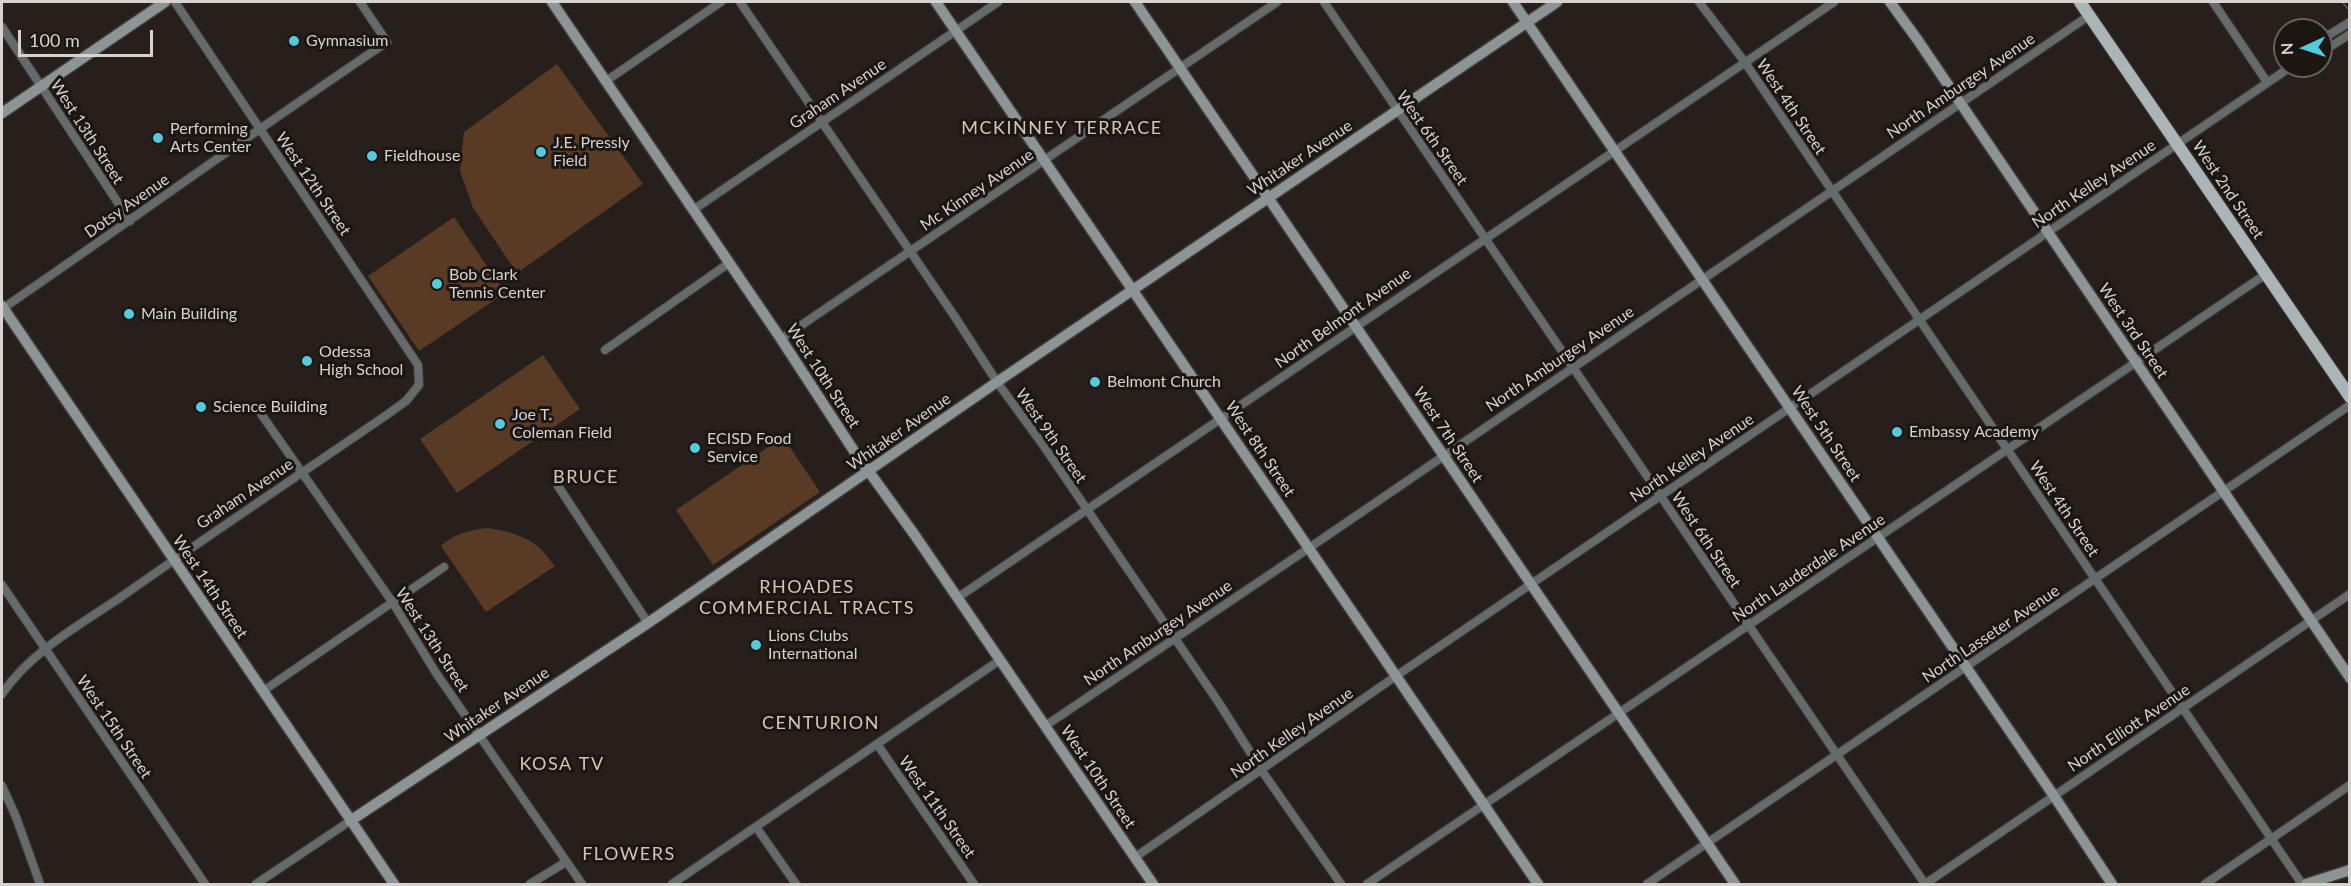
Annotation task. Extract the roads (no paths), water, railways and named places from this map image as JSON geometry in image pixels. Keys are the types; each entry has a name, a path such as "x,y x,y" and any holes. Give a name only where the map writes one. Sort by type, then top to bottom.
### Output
{"main road":[{"name":"West 2nd Street","path":"2080,2 2349,397"}],"street":[{"path":"2,113 165,2"},
{"name":"West 12th Street","path":"175,2 418,365 419,385"},
{"name":"Dotsy Avenue","path":"2,308 130,221 259,128 387,42 360,2"},
{"name":"West 10th Street","path":"552,2 868,471 957,597 1153,885"},
{"path":"606,81 721,2"},
{"name":"West 9th Street","path":"741,2 911,251 997,382 1087,509 1341,885"},
{"name":"West 8th Street","path":"936,2 1538,885"},
{"name":"Graham Avenue","path":"693,210 998,2"},
{"name":"West 7th Street","path":"1135,2 1736,885"},
{"name":"Mc Kinney Avenue","path":"781,339 1277,2"},
{"name":"West 6th Street","path":"1323,2 1925,884"},
{"name":"West 5th Street","path":"1513,2 2054,796 2112,885"},
{"name":"Whitaker Avenue","path":"256,885 648,623 997,382 1557,2"},
{"name":"West 4th Street","path":"1699,2 1744,61 2304,885"},
{"name":"North Belmont Avenue","path":"957,597 1614,149 1834,2"},
{"name":"West 3rd Street","path":"1890,2 2048,231 2349,678"},
{"path":"2213,2 2267,81"},
{"name":"North Amburgey Avenue","path":"1045,726 2090,15"},
{"path":"2333,33 2349,22"},
{"name":"West 13th Street","path":"2,27 130,221"},
{"path":"2333,45 2349,34"},
{"name":"North Kelley Avenue","path":"1134,858 1396,676 2273,77"},
{"path":"605,350 729,263"},
{"name":"North Lauderdale Avenue","path":"1367,885 2266,274"},
{"name":"West 14th Street","path":"2,308 394,885"},
{"name":"Graham Avenue","path":"2,693 14,676 45,650 388,414 406,400 419,385"},
{"name":"North Lasseter Avenue","path":"1647,885 2349,405"},
{"name":"West 13th Street","path":"259,411 393,603 436,673 582,885"},
{"path":"558,486 648,623"},
{"path":"263,691 444,567"},
{"name":"West 15th Street","path":"2,585 205,885"},
{"name":"North Elliott Avenue","path":"1925,884 2349,594"},
{"path":"672,885 1000,660"},
{"name":"West 11th Street","path":"877,744 974,885"},
{"path":"2205,885 2349,784"},
{"path":"2,787 16,817 40,885"},
{"path":"756,827 796,885"},
{"path":"530,885 566,862"},
{"path":"2304,885 2349,870"}],"railway":[{"path":"2345,2 2350,8"}],"place":[{"name":"Gymnasium","path":"294,41"},
{"name":"Performing Arts Center","path":"158,138"},
{"name":"J.E. Pressly Field","path":"541,152"},
{"name":"Fieldhouse","path":"372,156"},
{"name":"Bob Clark Tennis Center","path":"437,284"},
{"name":"Main Building","path":"129,314"},
{"name":"Odessa High School","path":"307,361"},
{"name":"Belmont Church","path":"1095,382"},
{"name":"Science Building","path":"201,407"},
{"name":"Joe T. Coleman Field","path":"500,424"},
{"name":"Embassy Academy","path":"1897,432"},
{"name":"ECISD Food Service","path":"695,448"},
{"name":"Lions Clubs International","path":"756,645"}],"district":[{"name":"MCKINNEY TERRACE","path":"1062,128"},
{"name":"BRUCE","path":"586,477"},
{"name":"RHOADES COMMERCIAL TRACTS","path":"807,597"},
{"name":"CENTURION","path":"821,723"},
{"name":"KOSA TV","path":"562,764"},
{"name":"FLOWERS","path":"629,854"}]}
